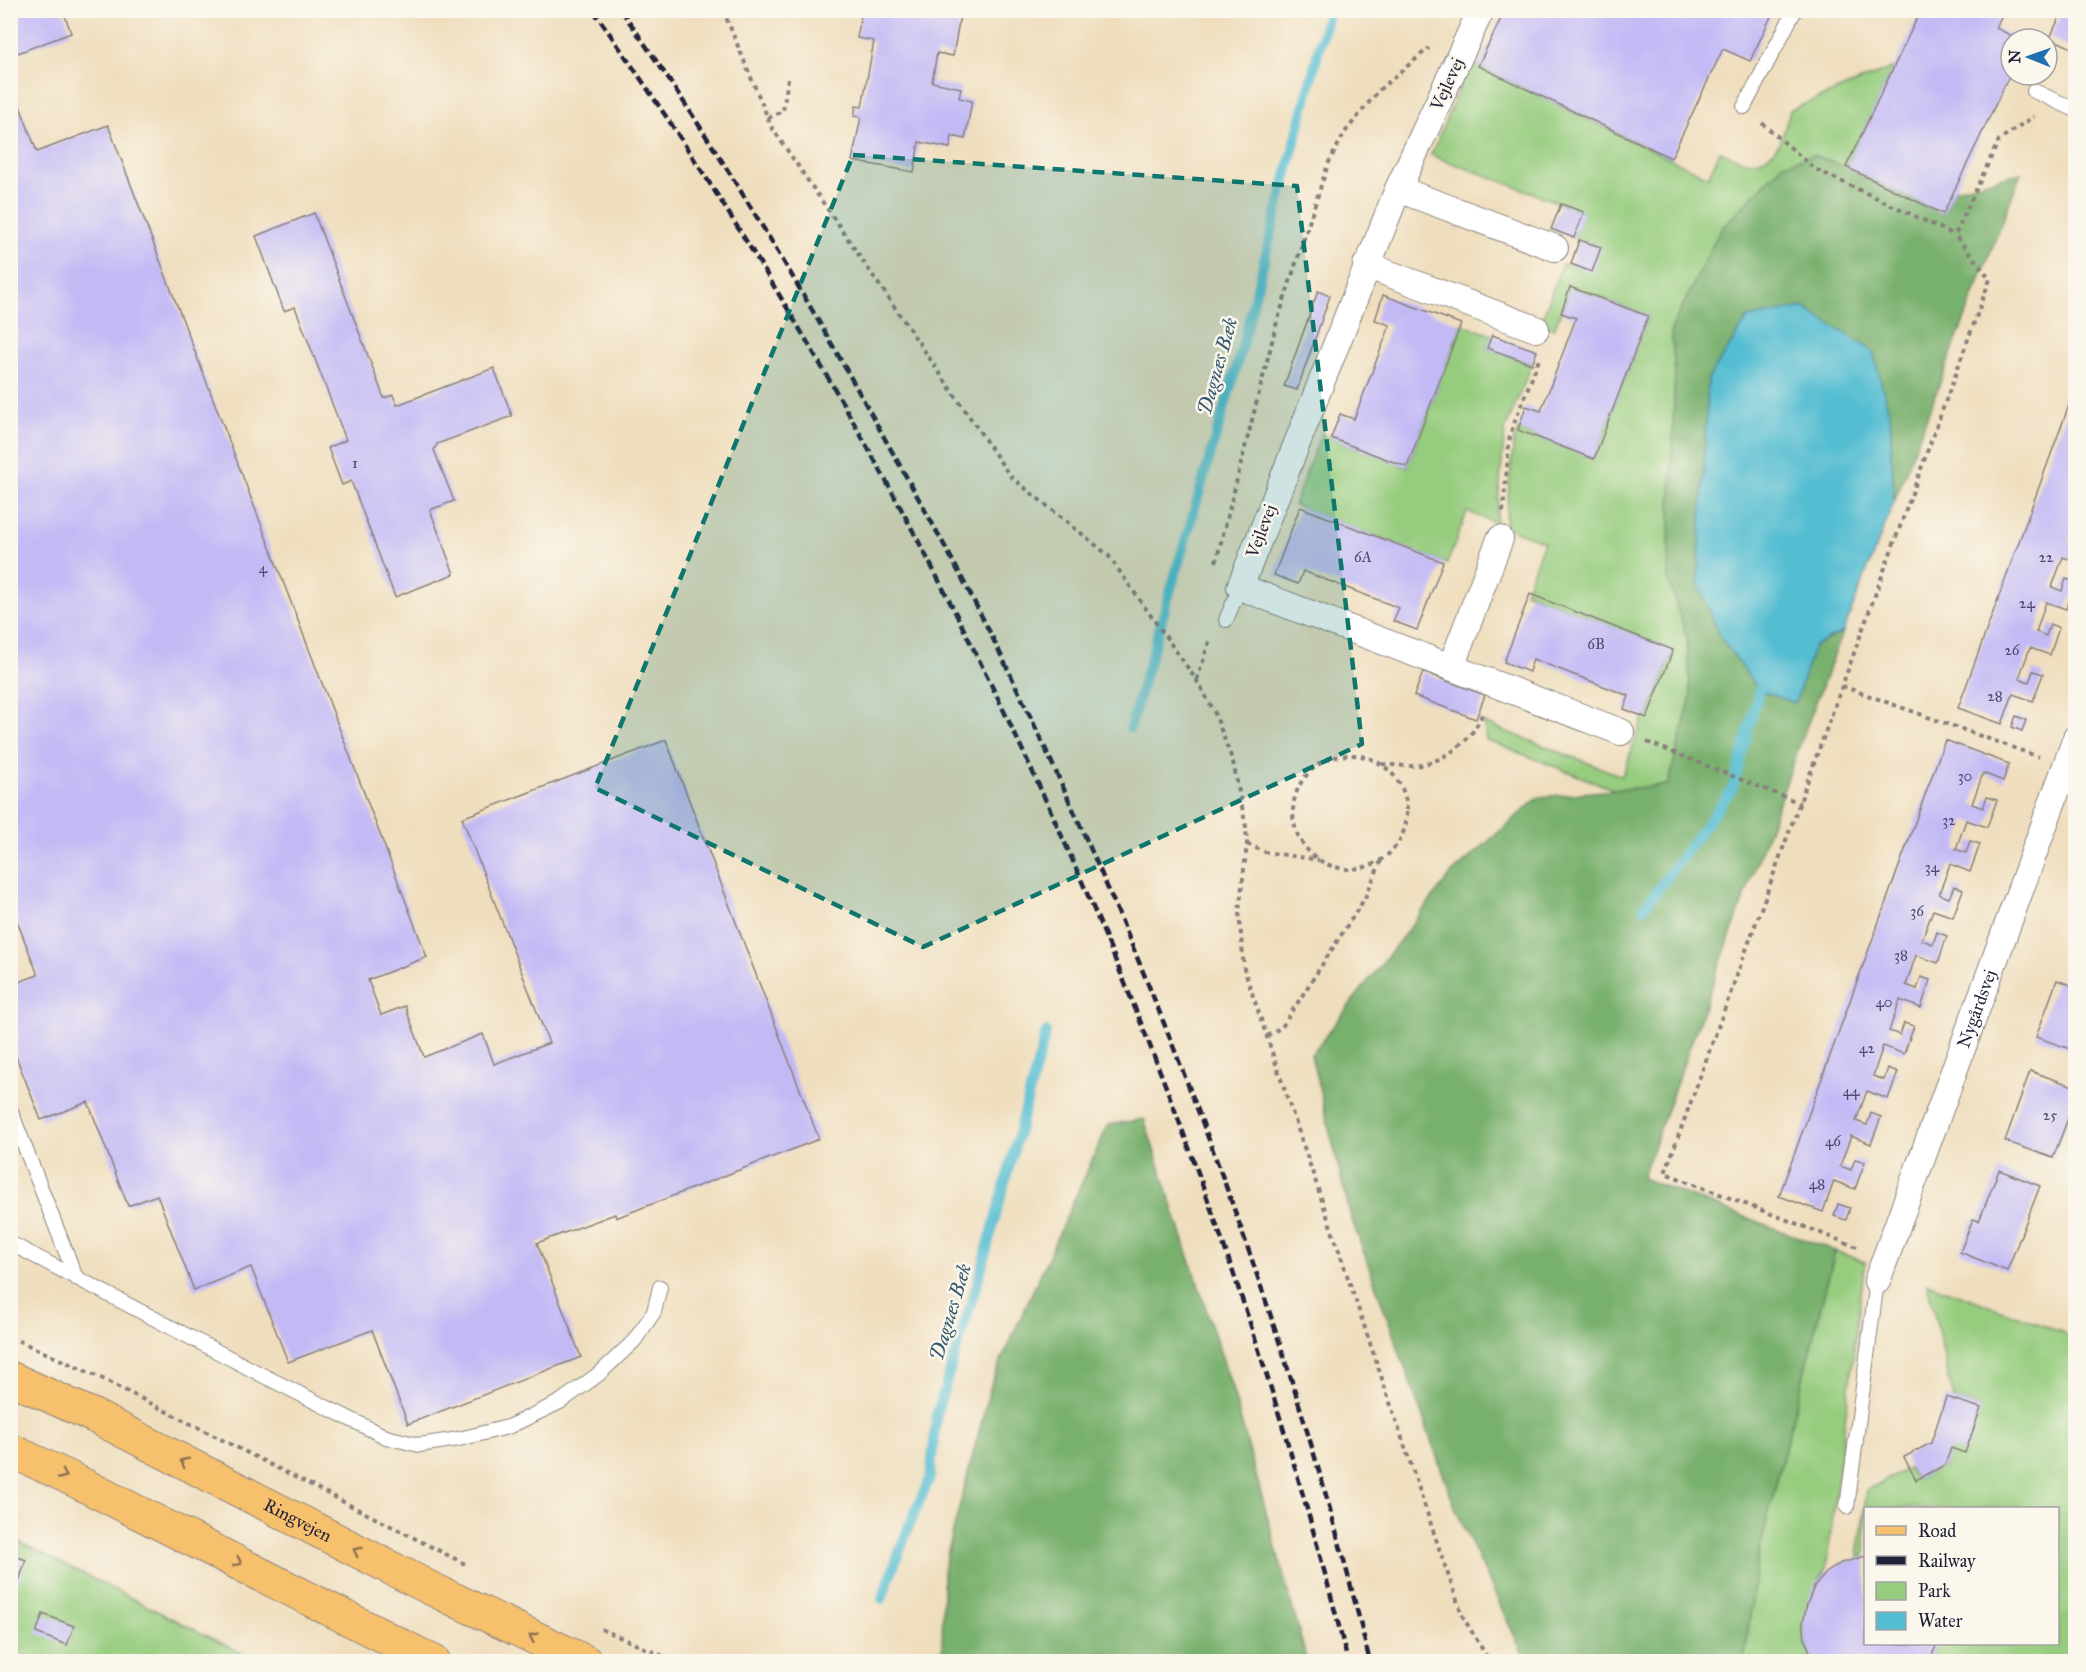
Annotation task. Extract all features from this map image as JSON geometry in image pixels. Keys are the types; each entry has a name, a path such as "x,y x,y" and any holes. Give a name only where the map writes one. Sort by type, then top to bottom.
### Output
{"main road":[{"name":"Ringvejen","path":"10,1378 94,1416 430,1588 586,1662"},
{"path":"10,1450 434,1662"}],"street":[{"name":"Vejlevej","path":"1240,586 1366,265 1398,189 1477,21"},
{"path":"1398,189 1556,248"},
{"path":"1366,265 1536,329"},
{"path":"1451,667 1500,539"},
{"path":"1240,586 1622,732"},
{"name":"Nygårdsvej","path":"1876,1281 2076,738"}],"lane":[{"path":"1744,107 1795,10"},
{"path":"2034,91 2076,110"},
{"path":"1226,620 1240,586"},
{"path":"10,1109 76,1278"},
{"path":"10,1244 386,1437 419,1445 459,1439 508,1427 560,1402 599,1374 634,1341 654,1312 660,1287"},
{"path":"1847,1507 1876,1281"}],"path":[{"path":"723,10 772,128 1010,476 1108,555 1197,681 1214,711 1233,762 1246,826 1247,844 1239,912 1244,969 1463,1617 1490,1662"},
{"path":"1216,569 1216,558 1277,322 1328,164 1345,132 1379,90 1445,34 1477,21"},
{"path":"768,118 783,111 788,79"},
{"path":"1955,235 2000,140 2057,101"},
{"path":"1744,107 1815,169 1955,235 1990,279 1665,1173 1886,1258"},
{"path":"1500,539 1510,434 1548,333 1536,329"},
{"path":"1197,681 1214,627 1226,620"},
{"path":"1381,764 1406,766 1425,764 1455,751 1479,724 1494,683"},
{"path":"1842,686 2065,766"},
{"path":"1622,732 1800,802"},
{"path":"1350,755 1366,757 1381,764 1394,775 1402,788 1407,820 1402,836 1393,850 1381,860 1366,867 1350,869 1334,867 1320,860 1308,850 1299,837 1294,821 1293,806 1298,789 1306,775 1333,757 1350,755"},
{"path":"1247,844 1265,852 1320,860"},
{"path":"1266,1036 1282,1027 1365,898 1381,860"},
{"path":"10,1337 111,1383 477,1570"},
{"path":"600,1629 677,1662"}],"highlighted area":[{"path":"853,155 1297,186 1362,744 923,947 595,788"}],"green space":[{"path":"1470,62 1708,177 1720,151 1746,161 1766,158 1782,137 1790,110 1894,67 1846,167 1813,155 1671,330 1675,371 1668,578 1687,638 1691,697 1668,785 1615,790 1486,740 1484,723 1622,776 1644,716 1648,717 1673,651 1525,592 1544,542 1505,527 1514,439 1518,430 1594,459 1648,316 1571,287 1554,329 1543,324 1544,314 1562,264 1571,264 1592,271 1600,247 1574,238 1583,212 1431,155"},
{"path":"1813,155 1846,167 1943,214 1955,189 2021,173 1894,502 1890,416 1814,646 1843,632 1642,1178 1835,1251 1758,1555 1744,1661 1526,1661 1456,1510 1350,1214 1311,1055 1451,874 1539,797 1668,785 1691,697 1687,638 1668,578 1675,371 1671,330 1720,230 1784,164"},
{"path":"1461,324 1492,335 1487,348 1532,364 1505,430 1496,523 1467,512 1447,564 1294,505 1321,434 1407,467"},
{"path":"1144,1119 1232,1388 1307,1661 942,1661 943,1570 992,1381 1108,1125"},
{"path":"1835,1251 1865,1262 1826,1570 1813,1592 1805,1614 1805,1638 1815,1661 1744,1662 1758,1555"},
{"path":"1927,1283 2075,1337 2075,1661 1929,1661 1937,1645 2059,1645 2059,1507 1865,1507 1867,1490 1909,1468 1916,1480 1945,1465 1951,1448 1981,1408 1954,1399"},
{"path":"1864,1512 1864,1556 1858,1557"},
{"path":"11,1538 257,1661 11,1661"}],"water":[{"path":"1803,307 1873,351 1890,416 1894,502 1843,632 1814,646 1795,703 1759,690 1721,638 1698,583 1708,379 1748,318"}],"building":[{"path":"10,10 63,10 71,33 10,56"},
{"path":"862,10 961,10 953,56 937,53 932,82 961,88 959,98 972,101 965,139 952,136 950,148 919,142 914,172 852,161 861,117 854,116 856,106 862,107 874,41 857,38"},
{"path":"1505,10 1774,10 1750,61 1723,49 1671,158 1478,66"},
{"path":"1921,10 2004,10 1996,28 1999,30 1999,87 2004,87 1943,214 1846,167"},
{"path":"2048,10 2076,10 2076,50 2059,42 2059,27 2055,27 2060,16"},
{"path":"11,82 37,152 108,125 427,957 368,980 381,1015 405,1006 424,1057 483,1034 494,1064 549,1043 462,818 666,740 819,1139 616,1218 615,1214 537,1243 581,1357 408,1424 372,1330 288,1362 251,1267 194,1290 157,1195 128,1206 88,1102 41,1120 10,1041 10,985 38,975 10,903"},
{"path":"1561,204 1584,212 1574,238 1551,229"},
{"path":"314,213 384,398 393,395 397,405 494,368 512,416 437,444 434,450 454,501 430,510 454,574 395,597 351,481 342,485 328,448 346,440 295,307 284,311 256,236"},
{"path":"1579,240 1601,247 1592,272 1571,264"},
{"path":"1570,287 1648,316 1594,459 1518,430 1526,406 1541,411 1576,318 1561,313"},
{"path":"1318,291 1330,296 1297,390 1284,386"},
{"path":"1383,295 1461,324 1407,467 1331,438 1340,414 1354,419 1390,325 1375,320"},
{"path":"1492,335 1537,351 1532,364 1487,348"},
{"path":"2076,386 2076,522 2069,542 2076,544 2076,562 2063,557 2052,587 2062,591 2066,579 2076,582 2076,585 2066,609 2046,602 2036,632 2046,636 2050,624 2059,628 2050,655 2030,648 2019,678 2029,682 2033,671 2043,674 2033,701 2013,694 2002,724 1958,708"},
{"path":"1300,507 1443,562 1417,630 1393,621 1399,608 1303,571 1298,584 1274,575"},
{"path":"1530,594 1673,650 1647,718 1624,709 1629,696 1533,659 1529,672 1504,662"},
{"path":"1423,672 1485,695 1476,719 1414,696"},
{"path":"2016,716 2026,720 2022,731 2012,727"},
{"path":"1945,740 2009,764 2003,781 1983,773 1972,804 1983,808 1987,797 1997,800 1987,827 1966,820 1956,849 1966,853 1970,841 1980,844 1970,872 1950,864 1939,894 1949,898 1954,886 1963,890 1953,917 1933,910 1922,940 1933,944 1937,932 1947,936 1938,963 1916,955 1906,985 1917,989 1921,977 1930,980 1921,1008 1900,1000 1889,1031 1900,1035 1904,1023 1914,1026 1904,1054 1883,1046 1873,1076 1884,1080 1888,1068 1898,1072 1888,1099 1867,1091 1856,1121 1867,1125 1871,1113 1881,1117 1871,1144 1851,1136 1840,1166 1851,1170 1855,1159 1865,1162 1855,1189 1834,1181 1823,1212 1779,1196"},
{"path":"2057,980 2076,987 2076,1051 2036,1037"},
{"path":"2030,1071 2076,1087 2076,1097 2053,1158 2005,1141"},
{"path":"1999,1170 2040,1186 2007,1271 1960,1252 1973,1219 1979,1221"},
{"path":"1838,1204 1850,1208 1846,1220 1834,1216"},
{"path":"1946,1397 1981,1408 1965,1453 1951,1448 1945,1465 1916,1480 1904,1457 1931,1443"},
{"path":"10,1554 26,1560 19,1581 10,1578"},
{"path":"1864,1557 1864,1645 1937,1645 1929,1662 1815,1662 1805,1639 1803,1622 1807,1604 1814,1587 1826,1573 1841,1563"},
{"path":"43,1614 74,1626 67,1645 36,1633"}],"waterway":[{"name":"Dagnæs Bæk","path":"1130,728 1239,358 1329,10"},
{"path":"1644,908 1733,788 1759,690"},
{"name":"Dagnæs Bæk","path":"882,1599 908,1528 930,1478 937,1413 981,1271 1046,1032"}],"railway":[{"path":"593,10 720,199 838,394 946,595 1046,801 1137,1012 1217,1226 1288,1443 1348,1662"},
{"path":"621,10 726,167 823,329 971,596 1056,771 1162,1019 1211,1145 1298,1401 1336,1531 1370,1662"}]}
